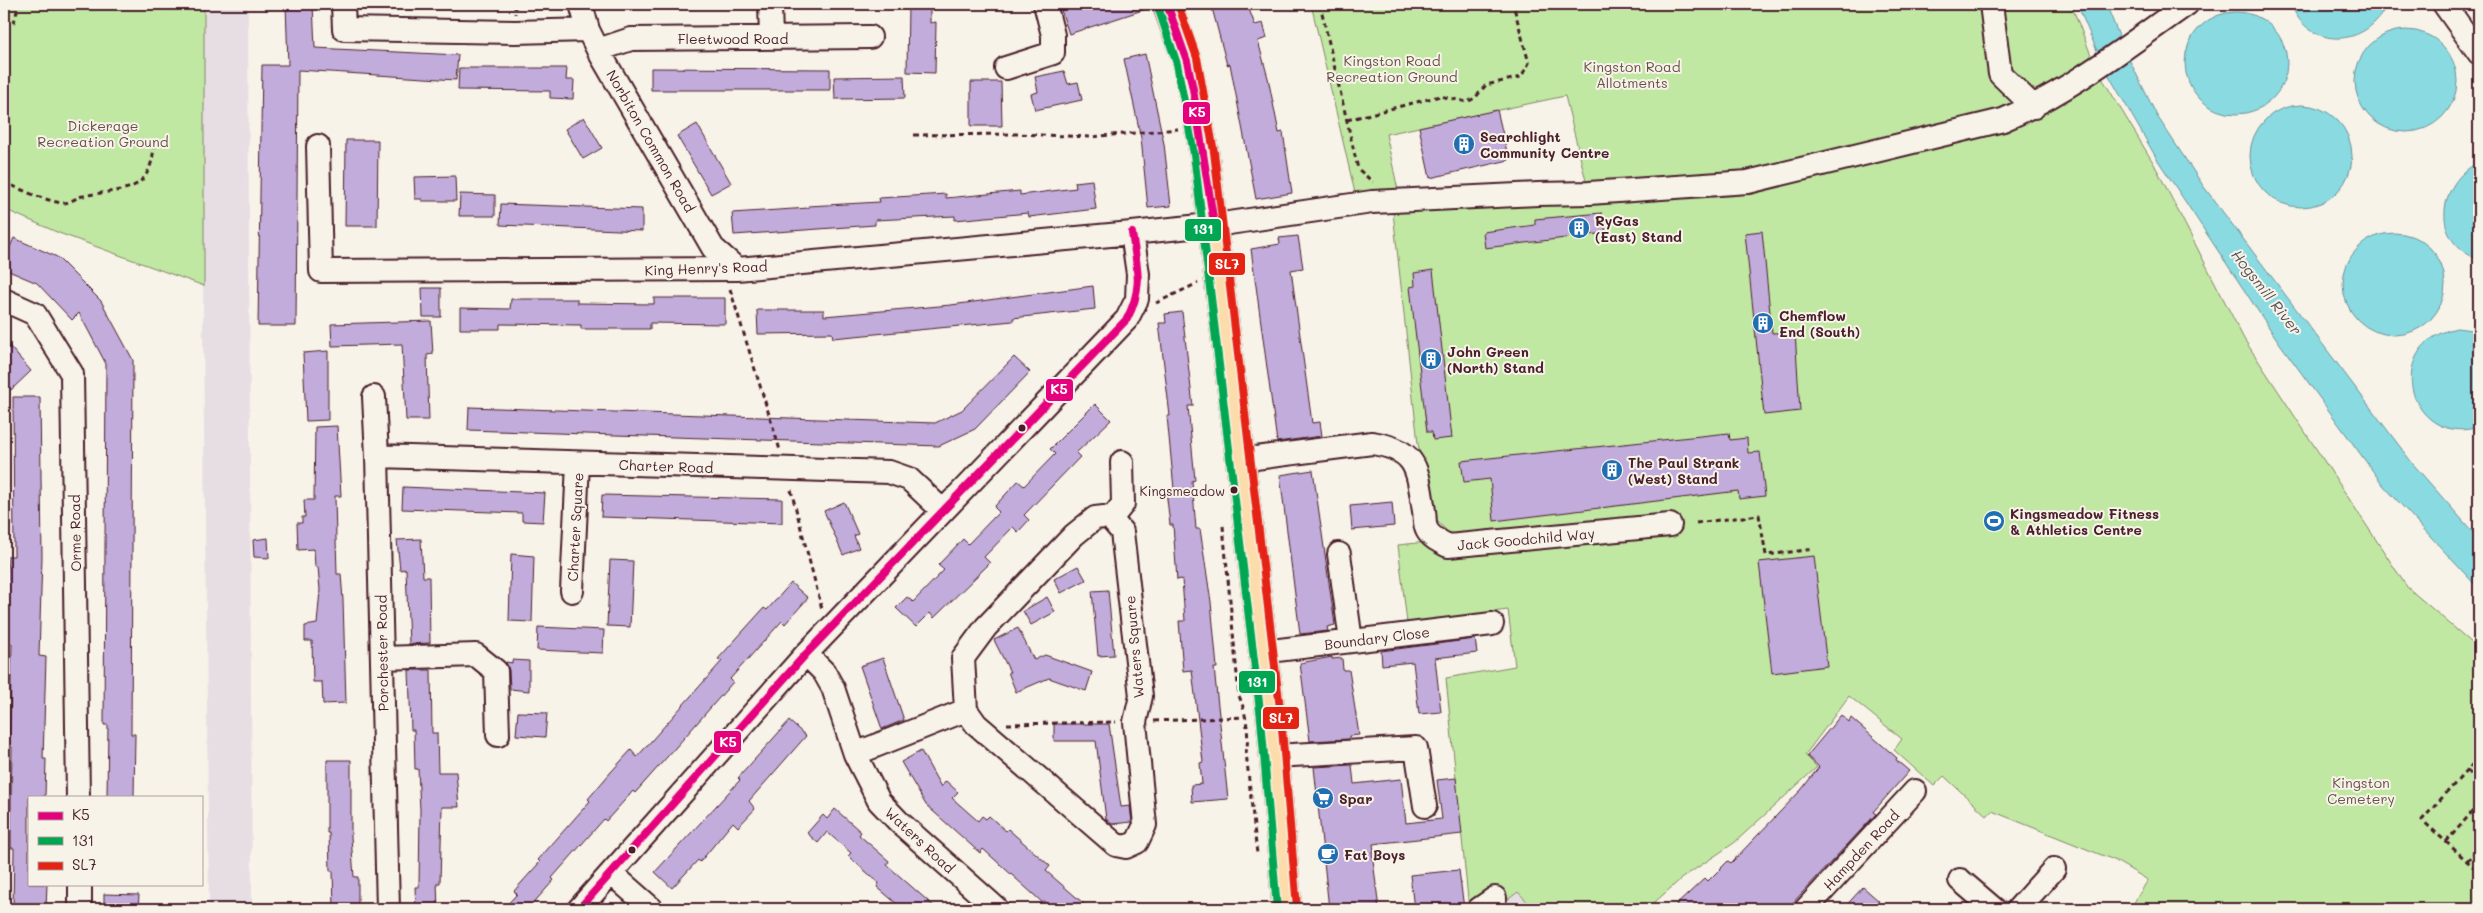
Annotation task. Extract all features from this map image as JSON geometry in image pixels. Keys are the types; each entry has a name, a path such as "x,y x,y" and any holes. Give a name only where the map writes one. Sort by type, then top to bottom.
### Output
{"main road":[{"path":"1167,4 1187,60 1192,128 1214,224 1274,756 1287,909"}],"street":[{"path":"343,4 344,29 515,32 588,30"},
{"name":"Norbiton Common Road","path":"581,4 588,30 598,50 714,248 737,269"},
{"path":"770,4 771,38"},
{"path":"1006,68 1053,53 1053,35 1045,4"},
{"path":"1991,4 2000,74 2034,107"},
{"name":"King Henry's Road","path":"318,146 321,271 737,269 1132,233 1214,224 1372,202 1589,193 1748,182 2003,120 2034,107 2108,62 2129,44 2187,4"},
{"path":"2444,4 2479,53"},
{"name":"Fleetwood Road","path":"598,50 631,39 870,37"},
{"path":"579,909 806,654 1127,319 1137,299 1138,274 1132,233"},
{"name":"Orme Road","path":"4,300 35,314 72,374 78,796"},
{"name":"Porchester Road","path":"374,397 378,456 388,909"},
{"name":"Jack Goodchild Way","path":"1240,460 1372,443 1389,446 1406,454 1417,469 1427,530 1436,540 1448,546 1670,525"},
{"name":"Charter Road","path":"378,456 889,472 909,478 942,510"},
{"path":"854,754 971,717 963,658 986,627 1074,535 1095,518 1111,519 1123,504 1122,462"},
{"name":"Charter Square","path":"572,591 578,463"},
{"name":"Waters Square","path":"971,717 1116,845 1126,847 1136,842 1145,825 1136,722 1141,696 1126,550 1122,532 1111,519"},
{"path":"1339,554 1351,641"},
{"name":"Boundary Close","path":"1262,652 1492,624"},
{"name":"Waters Road","path":"806,654 824,672 834,688 854,754 879,800 899,822 997,909"},
{"path":"382,658 476,655 487,662 496,671 498,735"},
{"path":"1274,756 1416,748 1425,806"},
{"name":"Hampden Road","path":"1806,909 1916,790"},
{"path":"2018,909 2054,869"},
{"path":"611,873 652,909"},
{"path":"1960,880 1994,909"},
{"path":"80,886 80,909"}],"path":[{"path":"4,19 14,22 19,4"},
{"path":"1320,4 1358,169 1373,183 1372,202"},
{"path":"1347,120 1440,96 1467,102 1475,98 1486,85 1522,76 1528,63 1513,4"},
{"path":"914,135 1018,134 1090,137 1192,128"},
{"path":"4,182 29,194 64,203 82,196 133,187 152,167 154,146"},
{"path":"1127,319 1204,281"},
{"path":"1696,523 1759,515 1766,555 1814,549"},
{"path":"1223,528 1240,696 1245,717 1248,745 1246,752 1258,860"},
{"path":"1797,551 1797,558"},
{"path":"971,717 1136,722 1245,717"},
{"path":"2479,757 2422,820 2479,872"},
{"path":"2467,771 2479,781"},
{"path":"2446,842 2479,804"},
{"path":"2467,860 2479,847"}],"shaded area":[{"path":"204,4 248,4 252,909 209,909 203,331"},
{"path":"1518,892 1534,909 1495,909"}],"green space":[{"name":"Dickerage Recreation Ground","path":"4,4 204,4 204,286 59,233 4,209"},
{"path":"1311,4 2071,4 2096,68 2154,164 2244,339 2407,587 2479,649 2479,909 2130,909 2148,880 2114,860 1992,811 1987,816 1944,776 1934,786 1894,750 1902,739 1849,696 1805,755 1817,767 1734,843 1682,878 1647,909 1534,909 1518,892 1495,909 1469,909 1446,678 1515,666 1508,610 1407,623 1398,545 1455,539 1435,519 1418,444 1393,212 1590,201 1589,193 1565,96 1386,134 1399,195 1355,193"}],"water":[{"name":"Hogsmill River","path":"2077,4 2106,4 2126,53 2157,116 2204,187 2413,464 2479,539 2479,589 2383,485 2278,341 2157,159 2104,67"},
{"path":"2291,4 2387,4 2378,19 2366,29 2353,36 2338,38 2324,36 2310,30 2299,19"},
{"path":"2236,12 2256,16 2272,27 2283,43 2287,63 2283,83 2272,99 2256,110 2236,114 2216,110 2200,99 2189,83 2185,63 2189,43 2200,27 2216,16"},
{"path":"2406,30 2426,34 2442,45 2453,61 2457,81 2453,101 2442,117 2426,128 2406,132 2386,128 2370,117 2359,101 2355,81 2359,61 2370,45 2386,34"},
{"path":"2301,105 2321,109 2337,120 2348,136 2352,156 2348,176 2337,192 2321,203 2301,207 2281,203 2265,192 2254,176 2250,156 2254,136 2265,120 2281,109"},
{"path":"2479,162 2479,259 2463,251 2453,240 2447,227 2445,213 2447,198 2454,184 2465,172"},
{"path":"2394,233 2414,237 2430,248 2441,264 2445,284 2441,304 2430,320 2414,331 2394,335 2374,331 2358,320 2347,304 2343,284 2347,264 2358,248 2374,237"},
{"path":"2457,328 2479,331 2479,427 2455,429 2435,423 2421,409 2413,391 2412,372 2418,353 2433,338"}],"building":[{"path":"286,4 313,4 315,48 458,55 456,80 298,70 296,326 258,326 262,65 288,65"},
{"path":"908,4 930,5 930,23 936,22 935,73 907,72"},
{"path":"1059,4 1152,4 1152,7 1069,34"},
{"path":"1211,4 1247,4 1255,25 1263,23 1267,38 1258,41 1268,78 1279,133 1283,132 1292,193 1256,199 1230,64 1227,65"},
{"path":"1145,54 1164,144 1171,206 1148,208 1141,138 1124,59"},
{"path":"459,68 567,68 566,80 574,80 573,99 550,98 550,91 458,90"},
{"path":"651,68 830,69 830,90 651,90"},
{"path":"1064,71 1068,84 1078,82 1082,100 1035,110 1031,94 1038,92 1035,77"},
{"path":"904,76 905,98 835,99 834,77"},
{"path":"971,82 1001,82 1002,126 971,126"},
{"name":"Searchlight Community Centre","path":"1497,110 1509,160 1430,178 1419,127"},
{"path":"584,117 602,148 583,159 565,129"},
{"path":"697,124 731,183 711,194 677,136"},
{"path":"346,140 378,140 377,226 345,226"},
{"path":"455,176 456,201 422,201 422,199 415,199 414,177"},
{"path":"1092,180 1096,209 1029,217 1028,213 955,220 955,216 875,220 875,225 734,235 732,213 880,202 879,198 946,194 946,198 1020,191 1020,195 1076,188 1075,182"},
{"path":"460,194 495,195 495,216 459,216"},
{"path":"501,204 642,209 642,231 500,225"},
{"name":"RyGas (East) Stand","path":"1602,213 1606,233 1485,248 1483,232 1535,225 1535,219"},
{"name":"Chemflow End (South)","path":"1762,231 1772,333 1795,332 1800,411 1764,415 1745,233"},
{"path":"1298,236 1303,268 1291,270 1312,423 1320,422 1322,436 1277,442 1251,249 1280,244 1279,238"},
{"path":"14,238 57,257 101,301 133,360 131,734 135,734 134,796 107,796 108,725 104,725 106,364 79,313 72,320 37,283 4,269 4,244 10,247"},
{"name":"John Green (North) Stand","path":"1433,270 1452,438 1433,440 1432,432 1427,432 1410,287 1415,286 1414,273"},
{"path":"1093,286 1095,309 1013,318 1013,321 833,338 832,333 758,334 757,310 824,310 824,316 951,305"},
{"path":"422,288 441,288 441,317 423,317"},
{"path":"654,298 725,298 725,324 650,323 650,329 581,329 581,325 500,324 500,329 460,329 460,308 510,309 511,299 577,299 577,303 654,304"},
{"path":"1182,312 1193,406 1188,406 1195,480 1192,481 1196,529 1200,529 1211,602 1217,668 1214,668 1228,799 1192,802 1191,785 1202,784 1200,763 1203,762 1192,670 1183,671 1179,621 1185,621 1182,579 1177,580 1173,525 1170,525 1166,490 1174,489 1167,416 1170,416 1159,323 1166,323 1165,314"},
{"path":"431,321 433,354 427,355 429,420 406,420 402,344 332,346 331,324"},
{"path":"4,340 31,371 11,390 4,382"},
{"path":"328,351 328,420 306,421 303,353"},
{"path":"1014,357 1030,372 975,429 939,446 468,430 469,407 935,423 962,410"},
{"path":"13,397 40,397 42,557 39,656 46,657 43,759 46,759 45,796 28,796 28,886 47,886 46,909 13,909 14,848 11,848 12,747 9,747 12,644 5,644 8,556 14,556"},
{"path":"1095,404 1111,420 1076,453 1080,457 1024,515 1029,520 1018,532 1013,527 984,557 990,563 934,618 930,613 916,627 896,608 907,597 913,602 944,570 938,565 963,539 968,544 999,512 994,507 1018,481 1024,486 1055,454 1050,449"},
{"path":"337,426 341,496 335,496 337,574 341,574 343,600 346,703 323,704 322,682 313,682 312,641 305,641 305,626 317,624 320,590 318,567 315,567 314,549 298,550 297,523 302,523 302,517 305,517 304,500 314,500 315,427"},
{"name":"The Paul Strank (West) Stand","path":"1729,433 1730,440 1747,438 1748,453 1760,452 1765,496 1739,499 1738,491 1494,521 1490,479 1464,482 1461,461"},
{"path":"1313,470 1335,625 1327,627 1328,631 1300,634 1280,475"},
{"path":"403,487 545,493 543,522 522,521 522,513 402,509"},
{"path":"602,495 782,499 782,523 601,517"},
{"path":"844,502 858,534 854,536 859,548 843,555 824,511"},
{"path":"1392,502 1394,526 1352,530 1350,506"},
{"path":"268,538 269,558 254,557 253,540"},
{"path":"421,539 423,577 429,577 430,643 409,644 406,569 400,570 397,540"},
{"path":"511,554 534,556 532,622 509,621"},
{"path":"1814,556 1827,666 1772,673 1759,562"},
{"path":"610,560 633,561 630,627 607,626"},
{"path":"1078,566 1086,580 1061,593 1054,579"},
{"path":"791,583 808,598 785,624 782,621 730,679 733,682 684,738 635,793 633,791 606,821 604,819 552,878 554,880 528,909 503,909 517,894 514,891 540,862 538,860 590,801 588,799 611,772 631,750 637,757 722,661 718,659 764,608 767,610"},
{"path":"1108,590 1114,655 1098,656 1092,591"},
{"path":"1047,597 1055,612 1031,625 1023,611"},
{"path":"538,627 604,630 603,653 537,650"},
{"path":"1018,628 1034,660 1045,655 1092,672 1086,691 1049,678 1016,692 1008,672 1010,672 994,640"},
{"path":"1475,639 1477,653 1435,658 1441,712 1419,714 1413,662 1382,665 1381,651"},
{"path":"1332,657 1332,659 1342,658 1343,670 1349,670 1359,735 1349,736 1349,739 1310,741 1300,663"},
{"path":"883,658 904,720 882,729 860,666"},
{"path":"512,660 529,661 529,691 510,689 509,670 506,662 512,663"},
{"path":"409,670 431,670 432,733 437,733 438,772 456,772 459,807 442,807 440,883 437,883 438,909 416,909 415,887 419,887 420,810 418,769 415,769 414,730 411,730"},
{"path":"518,712 547,713 545,737 516,735"},
{"path":"1841,715 1849,722 1851,718 1897,758 1896,760 1909,771 1873,812 1876,814 1787,909 1672,909 1705,878 1708,881 1728,861 1731,863 1802,789 1819,767 1807,756"},
{"path":"789,721 806,736 749,801 755,809 738,827 733,822 700,862 698,860 672,888 655,872 740,780 738,778"},
{"path":"1054,724 1109,724 1121,807 1130,806 1132,822 1112,824 1106,819 1096,741 1054,741"},
{"path":"921,751 941,787 946,781 958,792 952,798 978,821 982,816 986,819 989,816 1006,831 1008,829 1050,866 1046,871 1090,909 1053,909 1044,901 1043,903 983,849 980,853 926,805 901,762"},
{"path":"327,760 351,760 351,837 354,877 358,877 358,909 334,909 333,871 330,871 329,833 327,833"},
{"path":"1352,765 1354,784 1401,779 1406,823 1442,819 1437,780 1456,778 1462,834 1373,844 1374,852 1372,852 1379,909 1329,909 1314,767"},
{"path":"835,809 861,832 859,835 889,861 887,865 937,909 903,909 877,887 879,883 848,856 851,853 827,832 818,843 807,833 823,815 827,819"},
{"path":"1459,870 1464,909 1414,909 1410,875"},
{"path":"1863,887 1879,901 1872,909 1843,909"},
{"path":"104,894 139,895 138,909 104,909"}],"transit line":[{"name":"K5","path":"1167,4 1187,61 1193,89 1214,224"},
{"name":"SL7","path":"1178,4 1197,58 1214,152 1281,717 1297,908"},
{"name":"131","path":"1158,7 1177,64 1194,154 1261,719 1277,909"},
{"name":"K5","path":"579,909 806,654 1127,319 1136,297 1138,277 1132,233"}],"place":[{"name":"Searchlight Community Centre","path":"1464,144"},
{"name":"RyGas (East) Stand","path":"1579,228"},
{"name":"Chemflow End (South)","path":"1763,323"},
{"name":"John Green (North) Stand","path":"1431,359"},
{"name":"The Paul Strank (West) Stand","path":"1612,470"},
{"name":"Kingsmeadow","path":"1234,490"},
{"name":"Kingsmeadow Fitness & Athletics Centre","path":"1994,521"},
{"name":"Spar","path":"1323,798"},
{"name":"Fat Boys","path":"1328,854"}],"park label":[{"name":"Kingston Road Recreation Ground","path":"1392,68"},
{"name":"Kingston Road Allotments","path":"1632,74"},
{"name":"Kingston Cemetery","path":"2361,790"}]}
